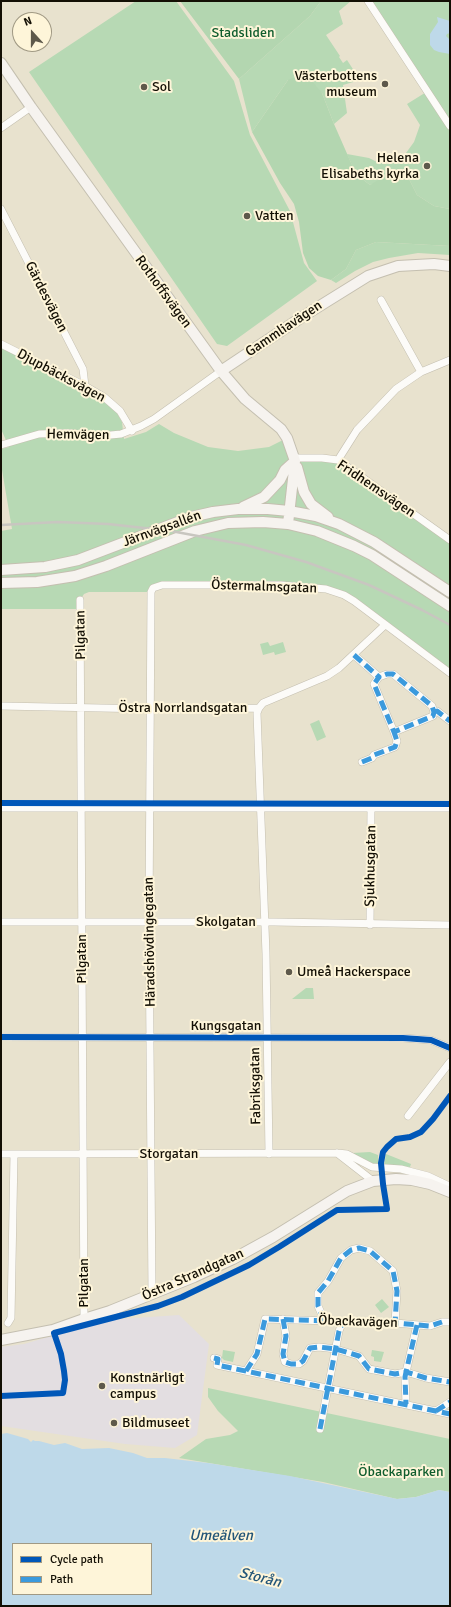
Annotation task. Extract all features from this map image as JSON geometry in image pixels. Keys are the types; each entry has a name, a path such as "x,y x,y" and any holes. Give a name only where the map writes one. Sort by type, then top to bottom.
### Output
{"street":[{"path":"368,1 450,126"},
{"name":"Rothoffsvägen","path":"1,63 188,327 245,399 281,429 287,438 295,459 288,524"},
{"path":"1,128 31,107"},
{"name":"Gärdesvägen","path":"1,209 83,370 85,386"},
{"name":"Gammliavägen","path":"132,431 154,419 302,317 368,276 398,266 434,264 450,266"},
{"path":"380,300 421,372"},
{"name":"Djupbäcksvägen","path":"1,344 85,386 116,406 132,431"},
{"path":"338,460 357,430 396,389 421,372 450,360"},
{"name":"Hemvägen","path":"2,442 39,434 68,433 115,436 132,431"},
{"name":"Fridhemsvägen","path":"295,459 322,458 338,460 450,540"},
{"path":"238,509 257,502 264,497 280,480 285,470 295,459"},
{"path":"295,459 304,492 311,504 339,524"},
{"name":"Järnvägsallén","path":"1,570 24,569 62,564 97,553 185,518 213,512 238,509 268,509 316,516 339,524 374,542 450,592"},
{"name":"Järnvägsallén","path":"1,582 38,582 75,576 106,566 195,531 211,527 242,522 288,524 317,531 372,555 450,606"},
{"name":"Östermalmsgatan","path":"151,592 153,588 162,585 281,585 326,589 344,595 450,674"},
{"name":"Häradshövdingegatan","path":"151,592 149,922 152,1293"},
{"name":"Pilgatan","path":"80,600 82,707 84,1319"},
{"name":"Östra Norrlandsgatan","path":"1,706 151,709 259,708 263,703 327,676 354,655 385,625"},
{"path":"354,655 378,677"},
{"path":"362,762 372,758 374,755 395,747 397,741 374,684 378,677 387,674 393,674 432,706 434,712 433,716 394,732"},
{"name":"Fabriksgatan","path":"259,708 257,713 262,808 269,1154"},
{"path":"434,712 436,711 450,721"},
{"path":"1,808 450,808"},
{"name":"Sjukhusgatan","path":"370,924 372,808"},
{"name":"Skolgatan","path":"1,922 264,922 450,925"},
{"name":"Kungsgatan","path":"1,1037 422,1038 450,1048"},
{"path":"408,1116 450,1062"},
{"path":"337,1153 373,1181"},
{"name":"Storgatan","path":"1,1154 337,1153 347,1154 372,1167 401,1169 428,1176 447,1185 450,1191"},
{"path":"8,1323 11,1318 14,1154"},
{"name":"Storgatan","path":"373,1181 396,1179 412,1180 450,1191"},
{"name":"Östra Strandgatan","path":"1,1340 53,1330 110,1311 194,1277 233,1259 273,1237 343,1193 373,1181"},
{"path":"323,1321 318,1306 318,1293 328,1281 341,1258 351,1250 359,1248 370,1251 393,1271 397,1291 395,1323"},
{"name":"Öbackavägen","path":"246,1370 260,1347 265,1319 395,1323 430,1326 442,1322 450,1322"},
{"path":"283,1320 286,1331 283,1354 285,1362 299,1364 303,1361 308,1350 314,1347 336,1349 359,1356 369,1369 396,1374 406,1372 426,1378 450,1382"},
{"path":"320,1429 341,1326 347,1321"},
{"path":"406,1404 405,1377 417,1324"},
{"path":"214,1358 218,1359 217,1365 450,1414"},
{"path":"436,1411 450,1402"}],"shaded area":[{"name":"Konstnärligt campus","path":"179,1315 209,1344 197,1435 175,1448 125,1444 1,1426 1,1347 24,1344 106,1320"}],"green space":[{"path":"136,1 176,1 234,81 250,135 290,211 304,263 317,281 227,346 217,344 29,72"},
{"name":"Stadsliden","path":"180,1 321,1 310,16 239,79"},
{"path":"321,1 351,1 339,11 343,24 326,35 343,63 347,60 360,80 343,85 347,113 334,124 322,93 288,80 252,132 239,79 310,16"},
{"path":"368,1 450,1 450,209 434,206 417,195 406,173 370,185 356,174 347,154 369,158 377,162 387,164 406,153 414,142 420,125 407,104 428,91"},
{"path":"297,76 311,80 322,93 356,174 370,185 398,168 406,173 417,195 434,206 450,209 450,246 376,242 356,250 346,269 331,280 318,276 309,268 303,253 299,222 294,204 280,183 252,132 288,80"},
{"path":"376,242 450,246 450,255 418,253 389,258 373,262 336,283 331,280 346,269 356,250"},
{"path":"1,347 83,389 113,408 122,422 124,439 146,432 159,424 174,433 208,447 238,451 269,447 287,438 295,458 338,460 450,540 450,673 370,613 326,589 162,585 151,592 89,592 84,594 80,600 80,609 1,609 1,531 12,529 1,464 1,449 9,447 1,429"},
{"path":"268,642 270,646 283,642 286,652 275,655 274,652 263,655 260,644"},
{"path":"319,720 326,737 317,741 310,724"},
{"path":"306,988 313,988 314,999 292,999"},
{"path":"370,1152 378,1155 378,1165 352,1153"},
{"path":"386,1154 411,1164 410,1167 384,1165"},
{"path":"382,1299 389,1307 381,1313 375,1305"},
{"path":"223,1350 235,1352 233,1362 222,1358"},
{"path":"372,1350 384,1352 381,1362 374,1361 374,1357 371,1356"},
{"name":"Öbackaparken","path":"208,1388 450,1439 450,1492 439,1490 416,1497 397,1499 323,1482 179,1458 206,1439 230,1435 238,1431 218,1411 208,1397"}],"water":[{"path":"437,17 450,21 450,33 446,36 450,40 450,54 434,50 430,45 430,34 438,22"},
{"name":"Umeälven","path":"7,1433 28,1439 31,1442 33,1440 54,1445 65,1443 82,1449 109,1448 133,1453 147,1458 165,1458 208,1463 290,1476 397,1499 416,1497 439,1490 450,1492 450,1606 1,1606 1,1434"}],"railway":[{"path":"1,525 58,522 108,524 171,531 246,545 306,562 369,585 450,625"}],"marked path":[{"path":"354,655 379,677 374,684 394,732 433,716 434,712 432,706 393,674 387,674 379,677"},
{"path":"434,712 437,711 450,721"},
{"path":"362,762 372,758 374,755 395,747 397,741 394,732"},
{"path":"323,1321 318,1306 318,1293 328,1281 341,1258 351,1250 359,1248 370,1251 393,1271 397,1291 395,1323"},
{"path":"246,1371 257,1354 265,1319 395,1323 430,1326 442,1322"},
{"path":"283,1319 286,1336 283,1354 285,1362 299,1364 303,1361 310,1348 319,1347 336,1349 359,1356 369,1369 395,1374 406,1372 406,1404"},
{"path":"320,1429 339,1331 341,1326 347,1321"},
{"path":"417,1325 406,1372 426,1378 450,1382"},
{"path":"214,1358 218,1359 217,1365 450,1414"},
{"path":"436,1411 450,1402"}],"cycle path":[{"path":"1,803 450,804"},
{"path":"1,1037 403,1038 431,1040 450,1048"},
{"path":"1,1396 63,1393 65,1380 64,1371 61,1354 54,1333 158,1306 182,1297 249,1265 337,1210 387,1209 381,1163 383,1152 396,1139 410,1137 421,1132 450,1096"}],"place":[{"name":"Västerbottens museum","path":"385,84"},
{"name":"Sol","path":"144,87"},
{"name":"Helena Elisabeths kyrka","path":"427,166"},
{"name":"Vatten","path":"247,216"},
{"name":"Umeå Hackerspace","path":"289,972"},
{"name":"Konstnärligt campus","path":"102,1386"},
{"name":"Bildmuseet","path":"114,1423"}],"water label":[{"name":"Storån","path":"260,1578"}]}
